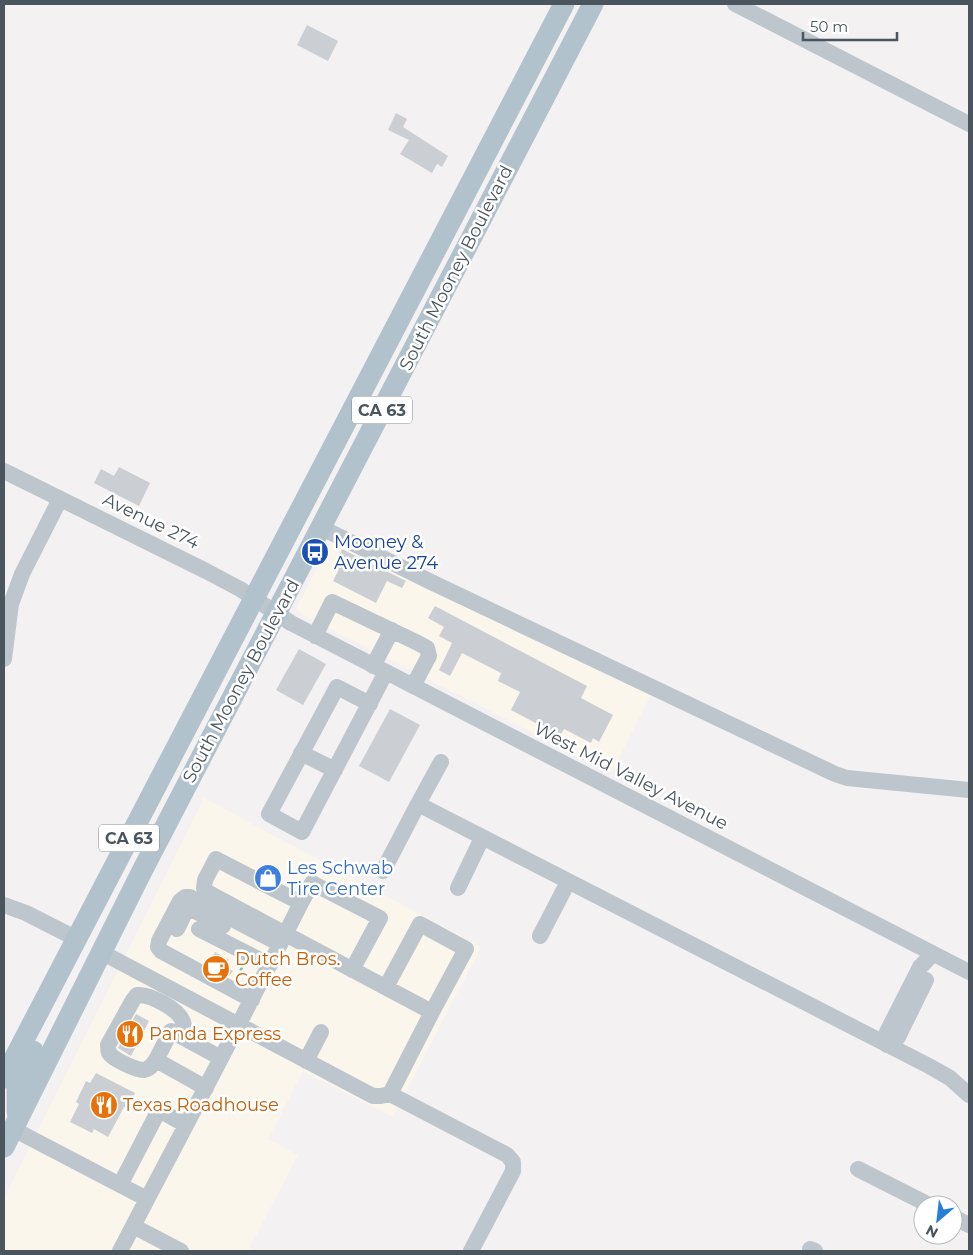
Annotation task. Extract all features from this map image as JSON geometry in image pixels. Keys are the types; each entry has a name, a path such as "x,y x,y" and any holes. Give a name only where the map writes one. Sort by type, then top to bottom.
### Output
{"main road":[{"name":"South Mooney Boulevard","path":"4,1078 564,4"},
{"name":"South Mooney Boulevard","path":"11,1132 101,952 593,4"},
{"path":"101,952 97,946 96,934 158,802 162,776"},
{"path":"11,1132 17,1088 33,1050 77,963 80,943 77,939"}],"street":[{"path":"735,4 969,124"},
{"name":"Avenue 274","path":"4,472 175,555 254,598 276,614"},
{"path":"4,659 11,604 22,574 60,499"},
{"path":"322,528 429,581 835,774 847,778 969,790"},
{"path":"315,636 332,602 392,630 427,648 429,656 413,686"},
{"name":"West Mid Valley Avenue","path":"276,614 315,636 969,972"},
{"path":"370,704 337,687 269,814 302,832 370,704 392,630"},
{"path":"302,753 335,770"},
{"path":"383,871 441,762"},
{"path":"418,804 888,1045 950,1078 969,1095"},
{"path":"458,888 482,838"},
{"path":"278,949 209,893 204,888 205,880 216,859 301,904"},
{"path":"120,1251 312,882 380,918 352,970"},
{"path":"540,936 568,882"},
{"path":"4,905 26,912 77,939"},
{"path":"252,1000 171,956 168,944 185,913 189,910 193,910 278,949 352,970 432,1012"},
{"path":"386,987 420,924 466,949 390,1094"},
{"path":"199,929 249,955 278,949"},
{"path":"101,952 373,1096 390,1094 507,1154 513,1162 513,1171 471,1251"},
{"path":"888,1045 887,1032 920,967 934,954"},
{"path":"184,1038 184,1023 179,1015 169,1007 144,995 137,995 108,1045 108,1052 112,1057 138,1070 146,1070 156,1060 171,1031 221,1058"},
{"path":"306,1061 321,1032"},
{"path":"156,1060 206,1088"},
{"path":"120,1185 160,1110 186,1125"},
{"path":"11,1132 147,1199"},
{"path":"858,1170 913,1197"},
{"path":"133,1226 181,1251"}],"path":[{"path":"237,976 249,955"}],"shaded area":[{"path":"333,539 653,691 611,773 303,615 297,609 298,604"},
{"path":"204,798 481,947 393,1117 303,1071 268,1139 298,1155 248,1251 4,1251 4,1198"}],"building":[{"path":"307,25 338,41 328,61 297,45"},
{"path":"396,113 407,119 403,127 448,156 442,167 437,164 432,173 400,154 409,140 388,130"},
{"path":"119,467 150,483 139,506 94,483 101,469 114,476"},
{"path":"342,549 406,581 402,588 387,581 376,603 333,581 339,569 334,566"},
{"path":"435,606 587,686 581,698 613,715 599,742 593,738 591,743 564,729 560,736 511,710 520,692 498,681 501,673 462,653 450,676 439,670 452,643 439,636 444,627 428,618"},
{"path":"299,649 326,664 303,705 276,690"},
{"path":"390,709 420,725 389,782 359,766"},
{"path":"215,952 229,960 225,966 233,971 229,976 206,964 209,959 211,960"},
{"name":"Panda Express","path":"136,1014 149,1021 131,1056 118,1048"},
{"name":"Texas Roadhouse","path":"96,1073 135,1093 128,1109 124,1107 108,1137 94,1129 92,1133 70,1122 79,1104 76,1102 86,1081 90,1083"}],"place":[{"name":"Mooney & Avenue 274","path":"315,552"},
{"name":"Les Schwab Tire Center","path":"268,878"},
{"name":"Dutch Bros. Coffee","path":"216,969"},
{"name":"Panda Express","path":"130,1034"},
{"name":"Texas Roadhouse","path":"104,1105"}]}
